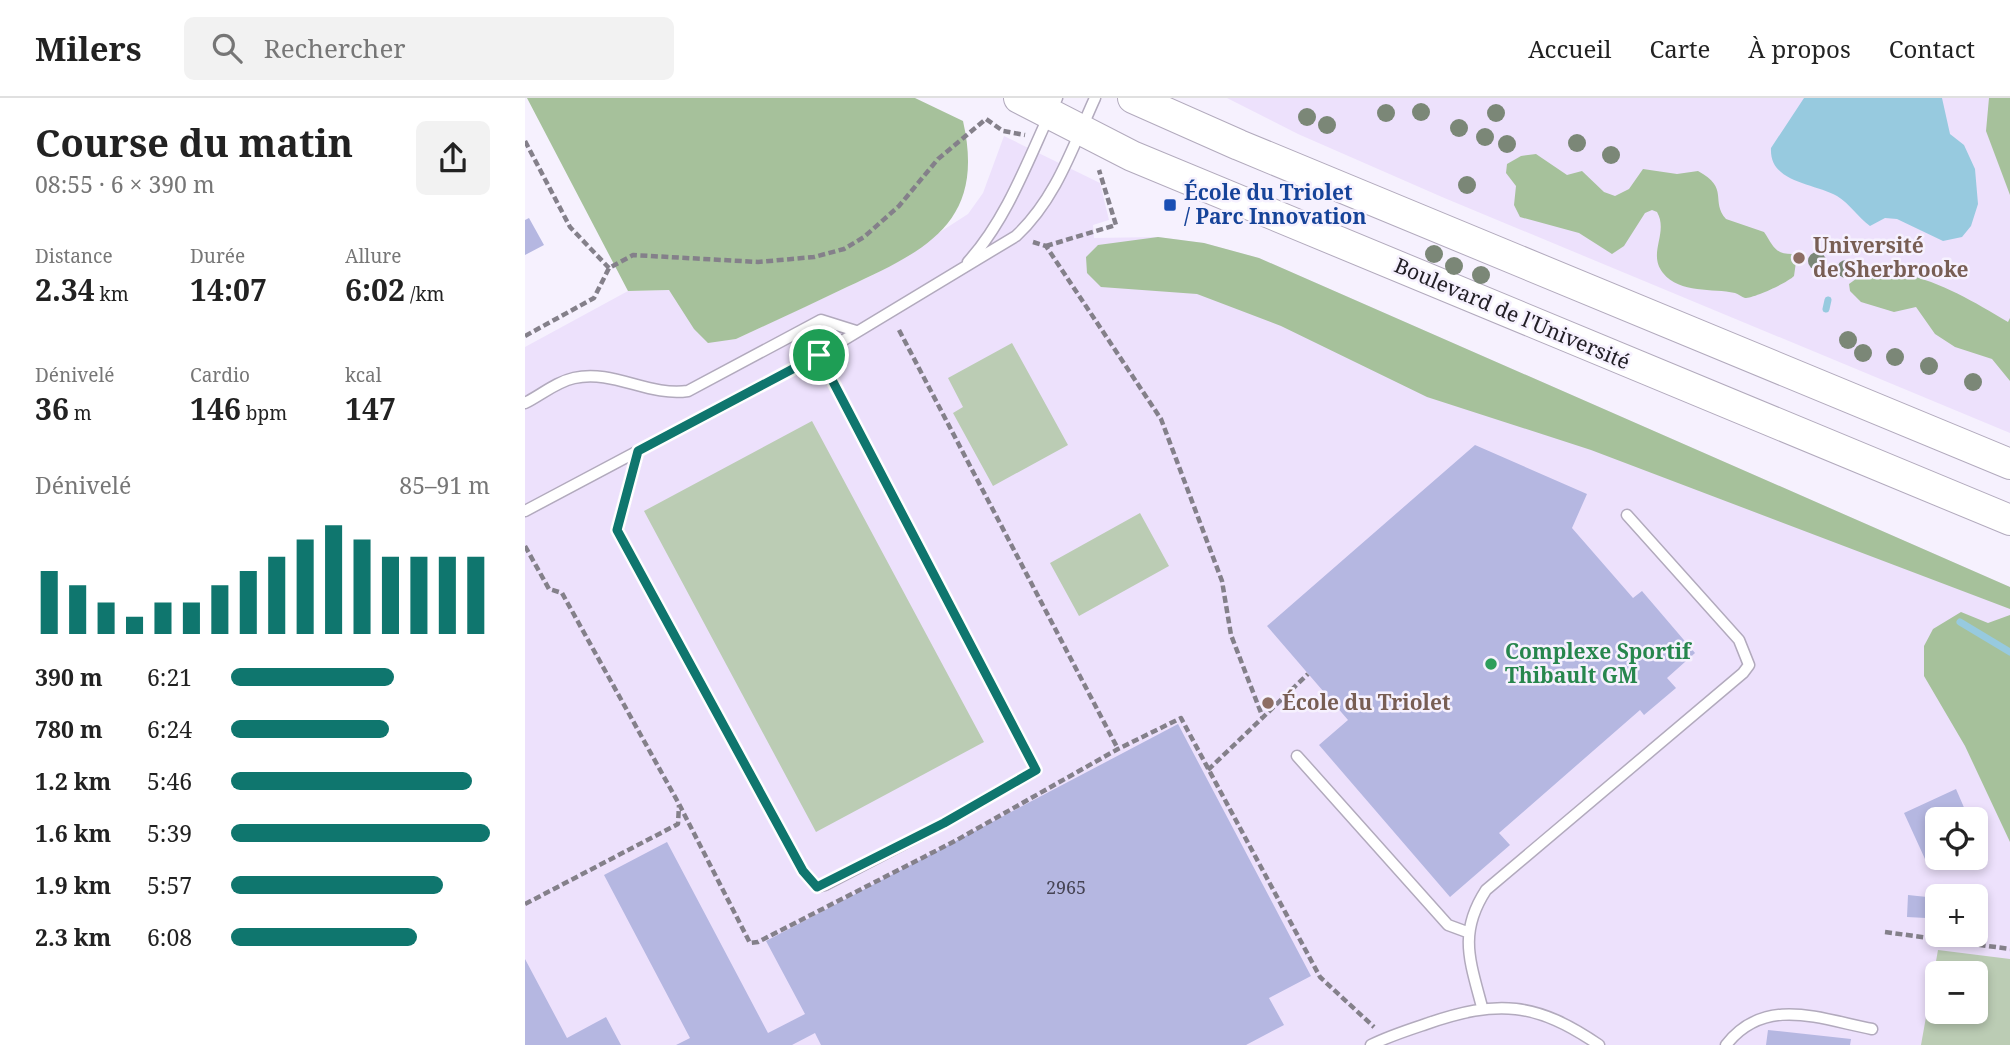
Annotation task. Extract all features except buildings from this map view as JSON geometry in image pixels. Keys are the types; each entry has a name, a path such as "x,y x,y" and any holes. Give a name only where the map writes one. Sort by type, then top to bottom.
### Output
{"main road":[{"name":"Boulevard de l'Université","path":"1019,98 1053,106 1080,131 1294,224 2010,520"},
{"path":"1133,98 1239,145 2010,464"}],"lane":[{"path":"525,512 819,355 1003,245 1032,220 1050,194 1095,98"},
{"path":"955,274 977,252 997,219 1053,106"},
{"path":"525,403 567,380 599,376 673,393 688,391 821,320 856,331"},
{"path":"638,451 617,530 803,871 817,887 825,885 944,823 1036,770 819,355"},
{"path":"1482,1007 1470,962 1467,932 1474,910 1486,890 1743,673 1749,665 1739,640 1627,515"},
{"path":"1297,756 1448,925 1467,932"},
{"path":"1371,1045 1451,1014 1482,1007 1531,1011 1566,1024 1599,1045"},
{"path":"1726,1045 1751,1021 1768,1014 1793,1014 1873,1029"}],"path":[{"path":"525,336 594,298 609,268 633,255 758,262 814,257 844,248 864,237 899,206 938,159 986,119 1003,131 1005,129"},
{"path":"525,141 571,227 609,268"},
{"path":"1102,174 1116,225 1046,246 1161,419 1222,581 1231,635 1263,718"},
{"path":"899,330 1118,749"},
{"path":"1209,770 1308,674"},
{"path":"525,904 678,824 679,804"},
{"path":"1885,932 2010,949"}],"shaded area":[{"name":"Université de Sherbrooke","path":"1227,98 2010,98 2010,433 1442,197 1298,134"},
{"name":"École du Triolet","path":"1004,136 1100,183 1109,220 1093,225 1094,238 1158,237 1204,243 1259,258 2010,587 2010,1045 525,1045 525,347 628,291 669,290 709,342 736,339 875,274 968,214 983,193"}],"green space":[{"path":"527,98 915,98 963,121 968,156 966,184 957,208 944,228 902,260 736,339 708,343 694,329 669,290 628,291"},
{"path":"1989,98 2010,98 2010,195 1986,131"},
{"path":"1536,154 1567,175 1582,171 1604,192 1615,196 1629,189 1643,169 1677,174 1698,171 1714,183 1719,206 1726,219 1764,232 1778,250 1792,254 1796,262 1794,276 1770,290 1745,298 1735,293 1678,284 1663,273 1659,265 1657,250 1660,220 1657,212 1652,210 1645,213 1624,246 1612,254 1579,233 1520,217 1514,205 1516,186 1506,173 1507,164 1521,156"},
{"path":"1158,237 1204,243 1259,258 2010,587 2010,609 1591,450 1427,397 1281,326 1197,294 1101,287 1087,273 1086,257 1098,245"},
{"path":"1903,274 1944,287 2008,322 2010,318 2010,381 1992,359 1955,347 1935,334 1916,307 1894,312 1861,302 1850,291 1849,284 1860,276"},
{"path":"1012,343 1068,445 993,486 953,413 963,407 948,378"},
{"path":"812,421 984,742 816,832 644,511"},
{"path":"1140,513 1169,566 1079,616 1050,563"},
{"path":"1961,612 1988,623 2010,615 2010,842 1965,746 1924,676 1924,646 1933,629"},
{"path":"1938,950 2010,959 2010,1045 1921,1045 1925,1023 1988,1024 1988,961 1936,961"}],"water":[{"path":"1804,98 1942,98 1950,134 1964,145 1975,169 1978,204 1971,226 1962,237 1943,241 1897,219 1885,218 1870,226 1837,196 1795,180 1777,168 1772,160 1771,148"}],"waterway":[{"path":"1826,309 1828,300"},
{"path":"1960,622 2010,652"}],"place":[{"name":"École du Triolet / Parc Innovation","path":"1170,205"},
{"name":"Université de Sherbrooke","path":"1799,258"},
{"name":"Complexe Sportif Thibault GM","path":"1491,664"},
{"name":"École du Triolet","path":"1268,703"}],"route":[{"path":"819,355 1034,761 1036,770 944,823 817,887 803,871 617,530 638,451 819,355"}]}
